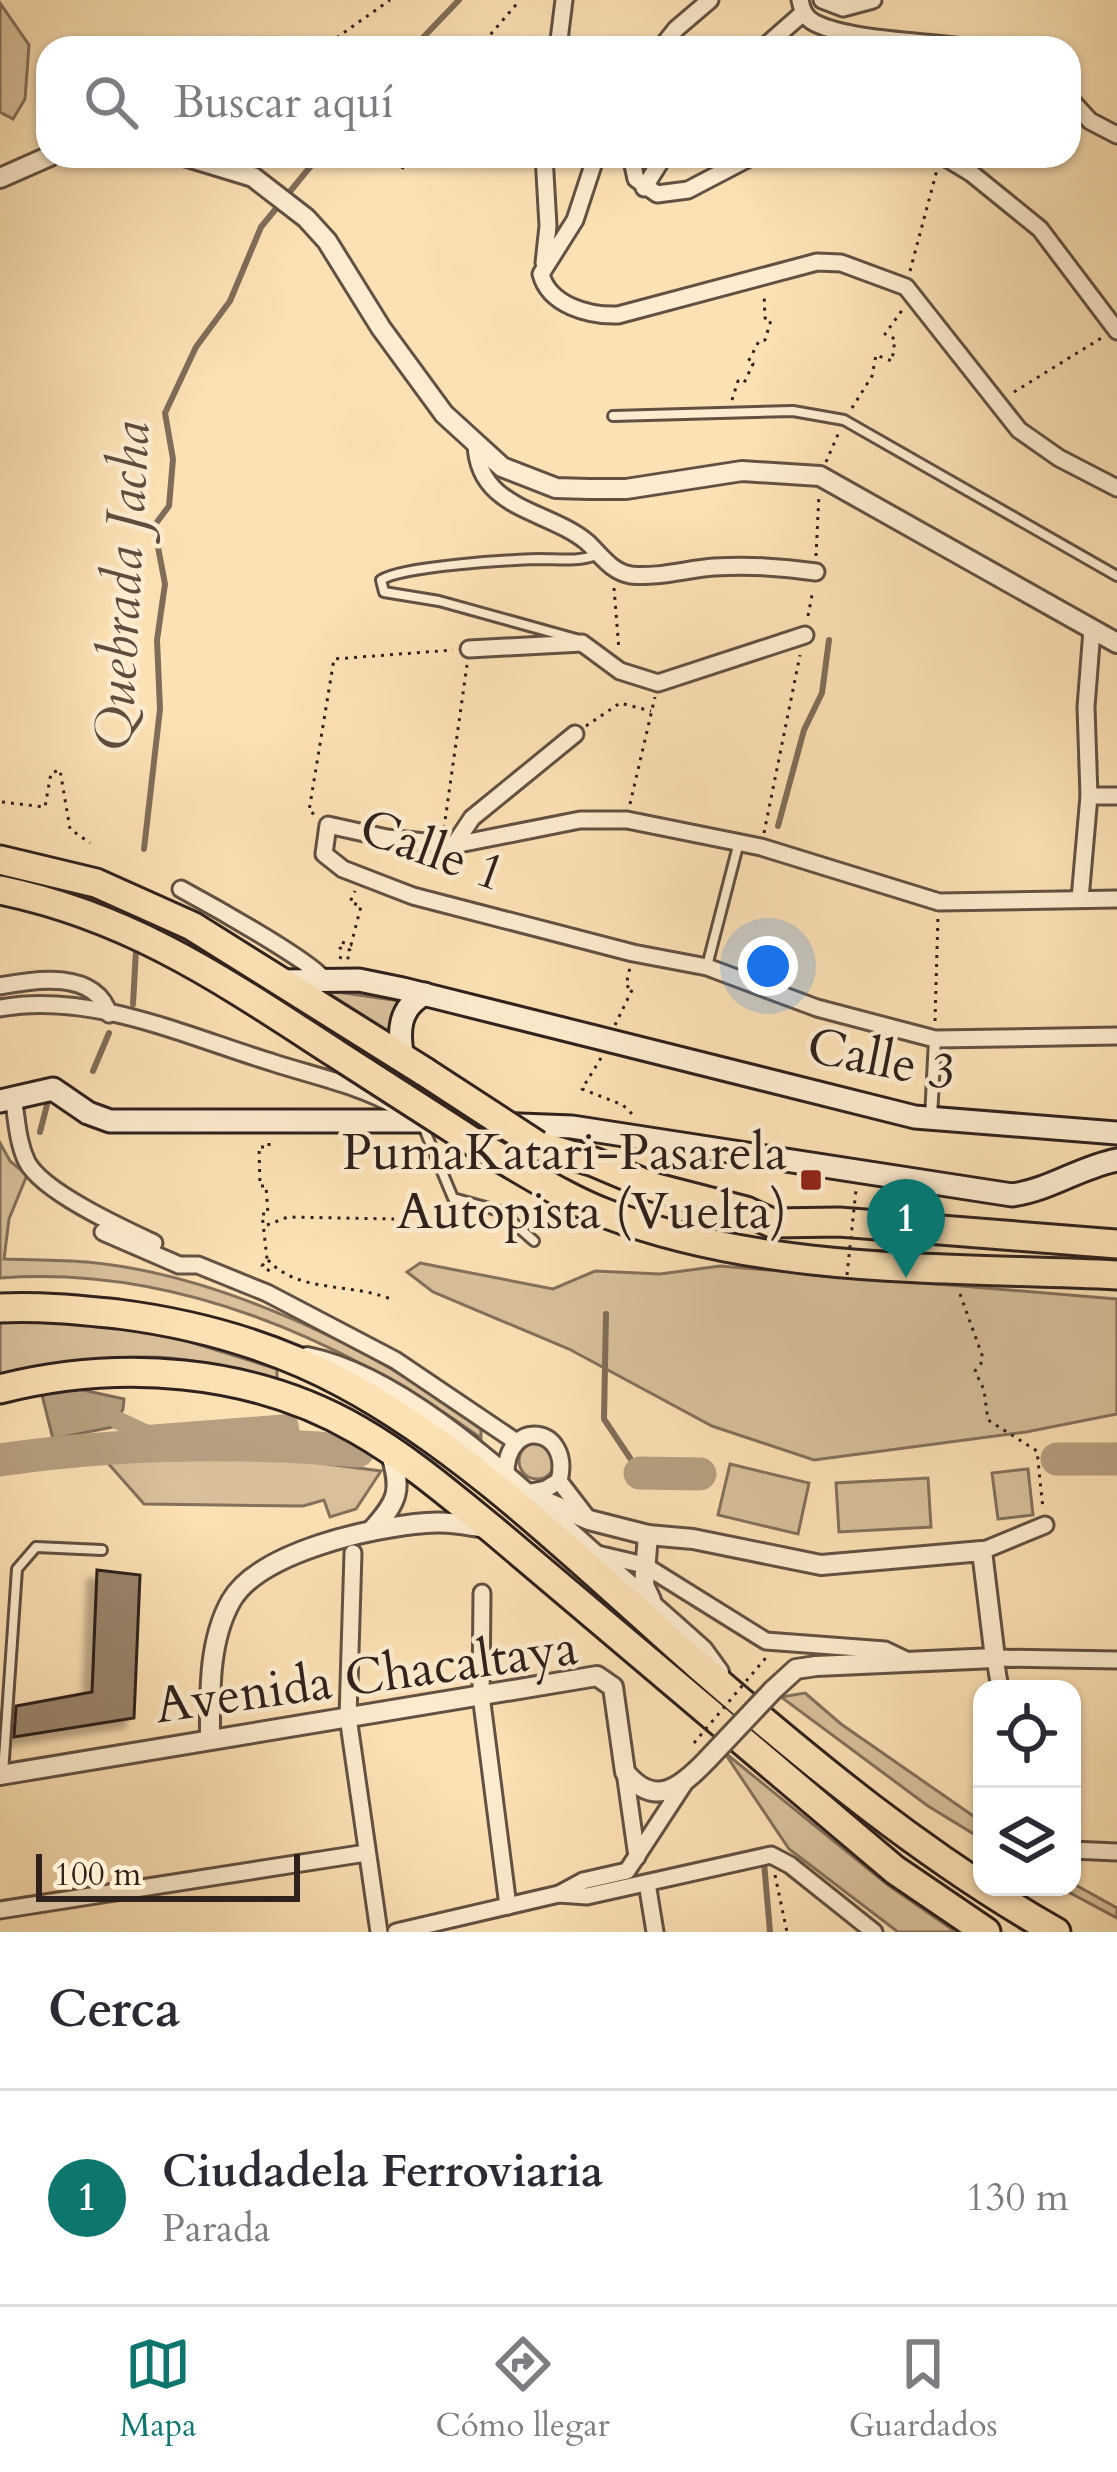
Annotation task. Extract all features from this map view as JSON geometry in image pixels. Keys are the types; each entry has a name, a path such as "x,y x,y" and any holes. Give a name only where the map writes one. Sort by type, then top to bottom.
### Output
{"highway":[{"path":"0,860 96,883 147,904 282,981 537,1145 653,1186 746,1211 772,1223 839,1222 1117,1244"},
{"path":"0,890 141,934 214,974 478,1144 601,1212 733,1251 867,1264 1117,1275"},
{"path":"0,1308 158,1319 255,1346 342,1382 441,1447 534,1522 901,1834 1056,1932"},
{"path":"0,1389 30,1381 130,1371 214,1379 314,1409 391,1451 492,1529 895,1870 986,1932"}],"main road":[{"name":"Calle 3","path":"282,981 358,980 931,1118 1117,1133"},
{"path":"414,1065 399,1039 403,1014 424,994"},
{"path":"6,1099 53,1089 88,1113 110,1120 421,1121 572,1127 1012,1196 1082,1168 1117,1160"}],"street":[{"path":"560,36 564,0"},
{"path":"670,36 710,0"},
{"path":"822,0 843,8 873,0"},
{"path":"774,36 801,7 814,23 878,36"},
{"path":"1081,111 1117,135"},
{"path":"0,178 36,160"},
{"path":"223,168 253,177 306,218 444,415 502,467 556,488 626,489 742,471 820,476 1117,643"},
{"path":"545,168 548,226 541,274 548,292 579,309 618,315 763,274 817,262 841,263 905,287 997,402 1039,446 1117,488"},
{"path":"544,263 575,220 592,168"},
{"path":"634,168 644,188 657,194 688,190 730,168"},
{"path":"644,188 656,168"},
{"path":"963,168 1040,229 1116,330"},
{"path":"476,444 479,469 496,492 582,539 618,571 631,575 717,567 816,572"},
{"path":"1081,899 1089,796 1086,707 1092,630"},
{"path":"470,649 582,643 620,671 658,683 806,634"},
{"path":"448,843 575,734"},
{"path":"1089,796 1117,796"},
{"name":"Calle 1","path":"1117,899 939,902 761,847 627,820 580,820 448,843 328,825 324,854 362,885 707,967 818,1008 935,1039 1117,1036"},
{"path":"181,889 283,952 319,968 330,980"},
{"path":"0,986 44,981 82,985 105,1001 109,1014"},
{"path":"0,1008 50,1004 109,1014 323,1079 387,1101 421,1121"},
{"path":"931,1118 935,1039"},
{"path":"6,1099 30,1168 89,1212 267,1293 395,1360 515,1441"},
{"path":"103,1232 179,1264 198,1265"},
{"path":"255,1346 330,1361 410,1402 506,1475 704,1650 739,1700"},
{"path":"506,1475 506,1456 515,1441 534,1434 549,1439 560,1451 559,1481"},
{"path":"371,1531 397,1496 399,1480 391,1451"},
{"path":"526,1493 559,1481"},
{"path":"559,1481 589,1520"},
{"path":"526,1493 589,1520 648,1535 694,1539 820,1565 982,1551 1045,1525"},
{"path":"210,1738 210,1681 219,1634 230,1603 264,1569 371,1531 424,1523 492,1529"},
{"path":"648,1535 644,1585 652,1604"},
{"path":"982,1551 999,1680"},
{"path":"353,1553 348,1717 379,1932"},
{"path":"593,1553 644,1565 766,1641 885,1650 906,1660"},
{"path":"482,1593 481,1695 508,1906"},
{"path":"396,1932 560,1894 583,1881 627,1871 684,1784 796,1670 906,1660 1117,1660"},
{"name":"Avenida Chacaltaya","path":"2,1775 597,1676 613,1687 625,1772"},
{"path":"625,1772 642,1789 655,1792 684,1784"},
{"path":"625,1772 637,1857"},
{"path":"1081,1850 1117,1852"},
{"path":"0,1910 366,1852"},
{"path":"560,1894 587,1896 771,1855 874,1932"},
{"path":"647,1882 655,1932"}],"lane":[{"path":"613,416 793,411 844,420 1117,576"},
{"path":"582,643 539,626 439,601 393,596 384,592 381,580 406,572 583,560 597,554"},
{"path":"707,967 739,842"},
{"path":"421,1121 453,1198 500,1211 534,1241"},
{"path":"2,1775 17,1569 36,1547 102,1550"}],"path":[{"path":"339,36 390,0"},
{"path":"489,36 520,0"},
{"path":"728,411 738,381 744,383 753,364 748,362 759,341 765,340 771,320 765,318 763,274"},
{"path":"997,402 1116,330"},
{"path":"761,847 816,572 820,476 844,420 872,376"},
{"path":"597,554 613,582 620,671"},
{"path":"328,825 309,811 334,659 470,649 448,843"},
{"path":"627,820 658,683"},
{"path":"575,734 620,703 651,711"},
{"path":"2,802 45,807 51,773 60,770 70,829 90,843"},
{"path":"330,980 340,956 348,958 350,950 340,947 341,942 351,945 361,906 350,902 362,885"},
{"path":"935,1039 939,902"},
{"path":"613,1032 633,988 626,986 633,953"},
{"path":"601,1057 582,1089 623,1105 639,1124"},
{"path":"267,1293 274,1273 262,1267 266,1258 262,1214 268,1214 266,1186 260,1186 259,1147 269,1147 269,1135"},
{"path":"847,1275 856,1190"},
{"path":"265,1226 288,1217 394,1219"},
{"path":"266,1258 299,1282 355,1287 393,1300"},
{"path":"964,1284 962,1308 982,1355 974,1371 984,1390 988,1420 1036,1451 1045,1525"},
{"path":"694,1743 769,1654"},
{"path":"771,1855 787,1932"}],"shaded area":[{"path":"0,3 29,45 25,99 13,119 0,112"},
{"path":"330,991 400,1001 388,1031"},
{"path":"0,1143 10,1161 27,1175 9,1219 4,1259 138,1269 242,1299 394,1371 481,1429 481,1438 371,1369 254,1316 129,1284 65,1277 0,1278"},
{"path":"420,1263 553,1289 595,1271 660,1274 720,1266 1117,1299 1117,1414 1026,1432 814,1460 712,1426 569,1349 433,1292 407,1272"},
{"path":"0,1322 78,1323 171,1336 277,1369 277,1379 148,1357 74,1362 0,1377"},
{"path":"69,1387 124,1399 113,1427 53,1439 41,1391"},
{"path":"537,1443 550,1448 555,1461 550,1474 537,1479 524,1474 519,1461 524,1448"},
{"path":"282,1458 381,1471 356,1509 330,1517 324,1500 303,1506 144,1504 106,1461"},
{"path":"730,1464 809,1483 798,1534 718,1515"},
{"path":"1028,1469 1033,1515 998,1519 992,1473"},
{"path":"928,1478 931,1527 839,1532 836,1483"},
{"path":"805,1693 841,1724 973,1816 973,1834 928,1806 781,1697"},
{"path":"724,1752 888,1885 956,1932 898,1932 789,1849"},
{"path":"1081,1888 1117,1908 1117,1918 1076,1896 1081,1896"}],"building":[{"path":"97,1570 140,1575 134,1718 14,1737 16,1706 92,1692"}],"waterway":[{"name":"Quebrada Jacha","path":"424,36 459,0"},
{"name":"Quebrada Jacha","path":"144,849 160,709 157,640 165,584 154,526 169,506 173,459 165,413 196,347 230,301 261,227 309,168"},
{"path":"778,826 804,730 822,693 829,640"},
{"name":"Quebrada Jacha","path":"133,1004 136,950"},
{"name":"Quebrada Jacha","path":"93,1071 109,1033"},
{"name":"Quebrada Jacha","path":"40,1132 53,1098"},
{"path":"606,1314 604,1419 640,1473"},
{"path":"117,1420 147,1434 289,1423 293,1446"},
{"path":"0,1460 179,1445 358,1451"},
{"path":"1057,1459 1117,1459"},
{"path":"640,1473 700,1474"},
{"path":"764,1862 770,1932"}],"place":[{"name":"PumaKatari-Pasarela Autopista (Vuelta)","path":"811,1180"},
{"name":"Ciudadela Ferroviaria","path":"906,1278"}]}
